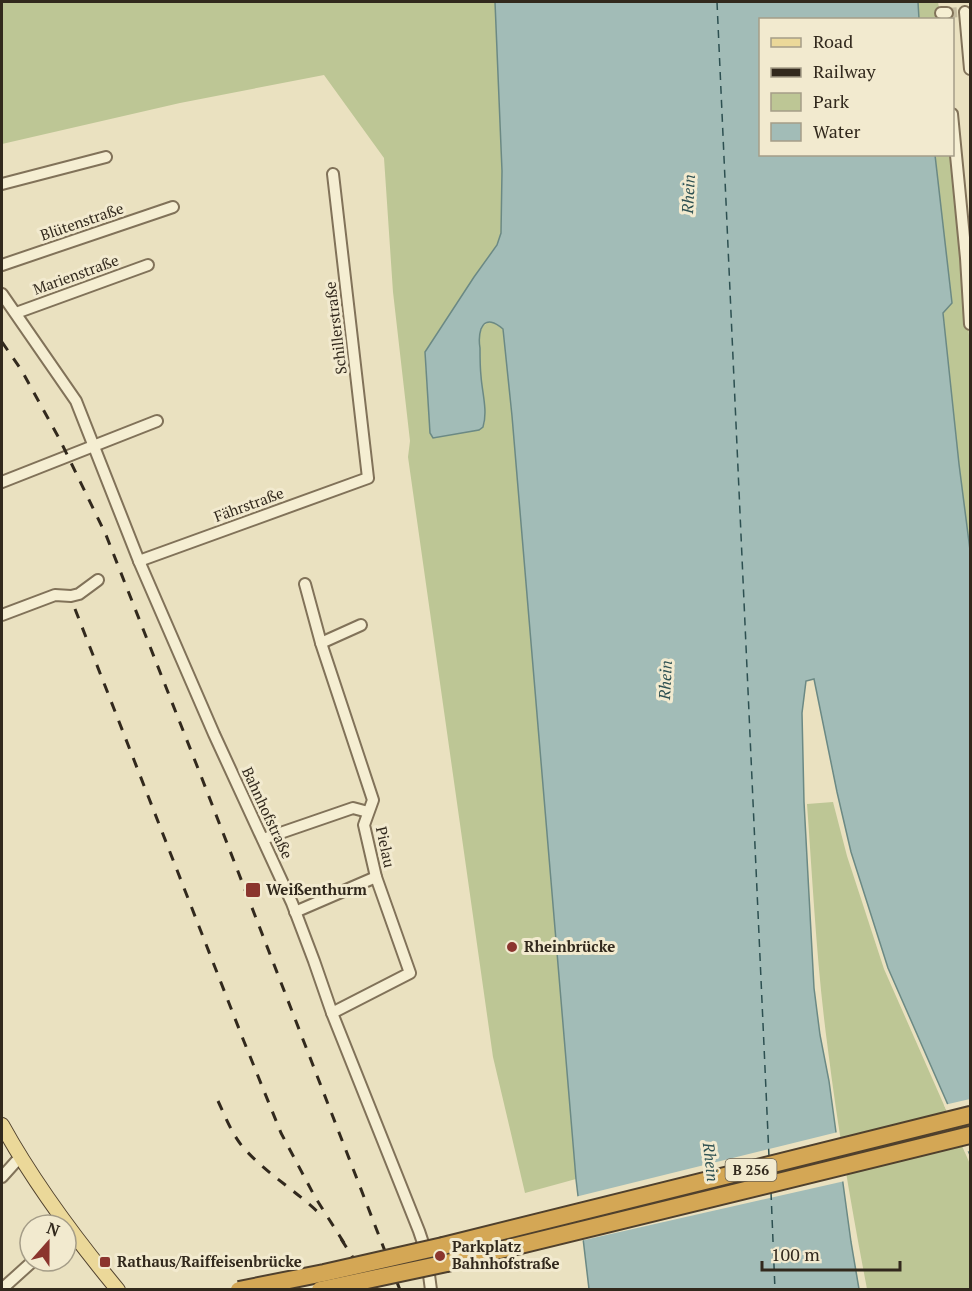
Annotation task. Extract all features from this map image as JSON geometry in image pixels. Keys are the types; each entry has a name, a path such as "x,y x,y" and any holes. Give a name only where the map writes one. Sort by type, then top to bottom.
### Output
{"highway":[{"name":"B 256","path":"239,1290 433,1248 970,1115"},
{"name":"B 256","path":"320,1290 480,1256 970,1135"}],"main road":[{"path":"2,1125 55,1213"},
{"path":"78,1245 118,1290"}],"street":[{"path":"965,12 970,69"},
{"path":"954,135 970,324"},
{"path":"2,184 106,157"},
{"name":"Schillerstraße","path":"333,174 368,478"},
{"name":"Blütenstraße","path":"2,265 173,207"},
{"name":"Marienstraße","path":"15,313 147,265"},
{"name":"Bahnhofstraße","path":"2,294 76,401 140,561 214,734 292,903 332,1013 419,1231 426,1252 431,1290"},
{"path":"2,482 157,421"},
{"name":"Fährstraße","path":"140,561 368,478"},
{"path":"2,615 55,595 79,594 98,580"},
{"name":"Pielau","path":"305,584 321,643 373,800 364,825 376,877 410,973 332,1013"},
{"path":"321,643 361,625"},
{"path":"263,839 352,808 368,812"},
{"path":"295,912 376,877"},
{"path":"2,1177 20,1157"},
{"path":"2,1289 20,1273"}],"green space":[{"path":"2,2 495,2 502,171 501,233 497,245 428,347 425,356 430,433 433,438 483,427 485,421 479,338 483,326 493,321 503,329 512,416 576,1179 525,1193 493,1057 408,457 410,441 393,292 384,158 324,75 180,103 2,144"},
{"path":"918,2 938,2 941,18 919,18"},
{"path":"935,156 952,156 970,346 970,550 943,313 952,303"},
{"path":"833,802 847,856 884,969 970,1164 970,1289 867,1289 832,1080 813,897 807,804"}],"water":[{"name":"Rhein","path":"495,2 918,2 919,18 759,18 759,156 935,156 952,303 943,313 970,550 970,1155 888,968 851,852 814,679 806,681 802,713 804,802 814,988 859,1289 589,1289 576,1179 512,416 503,329 497,325 488,322 483,325 479,341 485,408 483,427 479,430 433,438 430,433 425,352 497,245 501,233 502,171"}],"pier":[{"path":"970,1099 970,1151 965,1152 944,1105"},
{"path":"838,1132 845,1181 580,1241 575,1197"}],"ferry route":[{"path":"717,2 769,1157"},
{"path":"771,1192 775,1290"}],"tunnel":[{"path":"947,13 959,12"}],"railway":[{"path":"2,342 22,371 60,440 106,535 400,1290"},
{"path":"75,609 281,1133 315,1197 346,1246"},
{"path":"218,1101 231,1130 251,1156 322,1216"},
{"path":"341,1239 374,1290"}],"place":[{"name":"Weißenthurm","path":"253,890"},
{"name":"Rheinbrücke","path":"512,947"},
{"name":"Parkplatz Bahnhofstraße","path":"440,1256"},
{"name":"Rathaus/Raiffeisenbrücke","path":"105,1262"}]}
